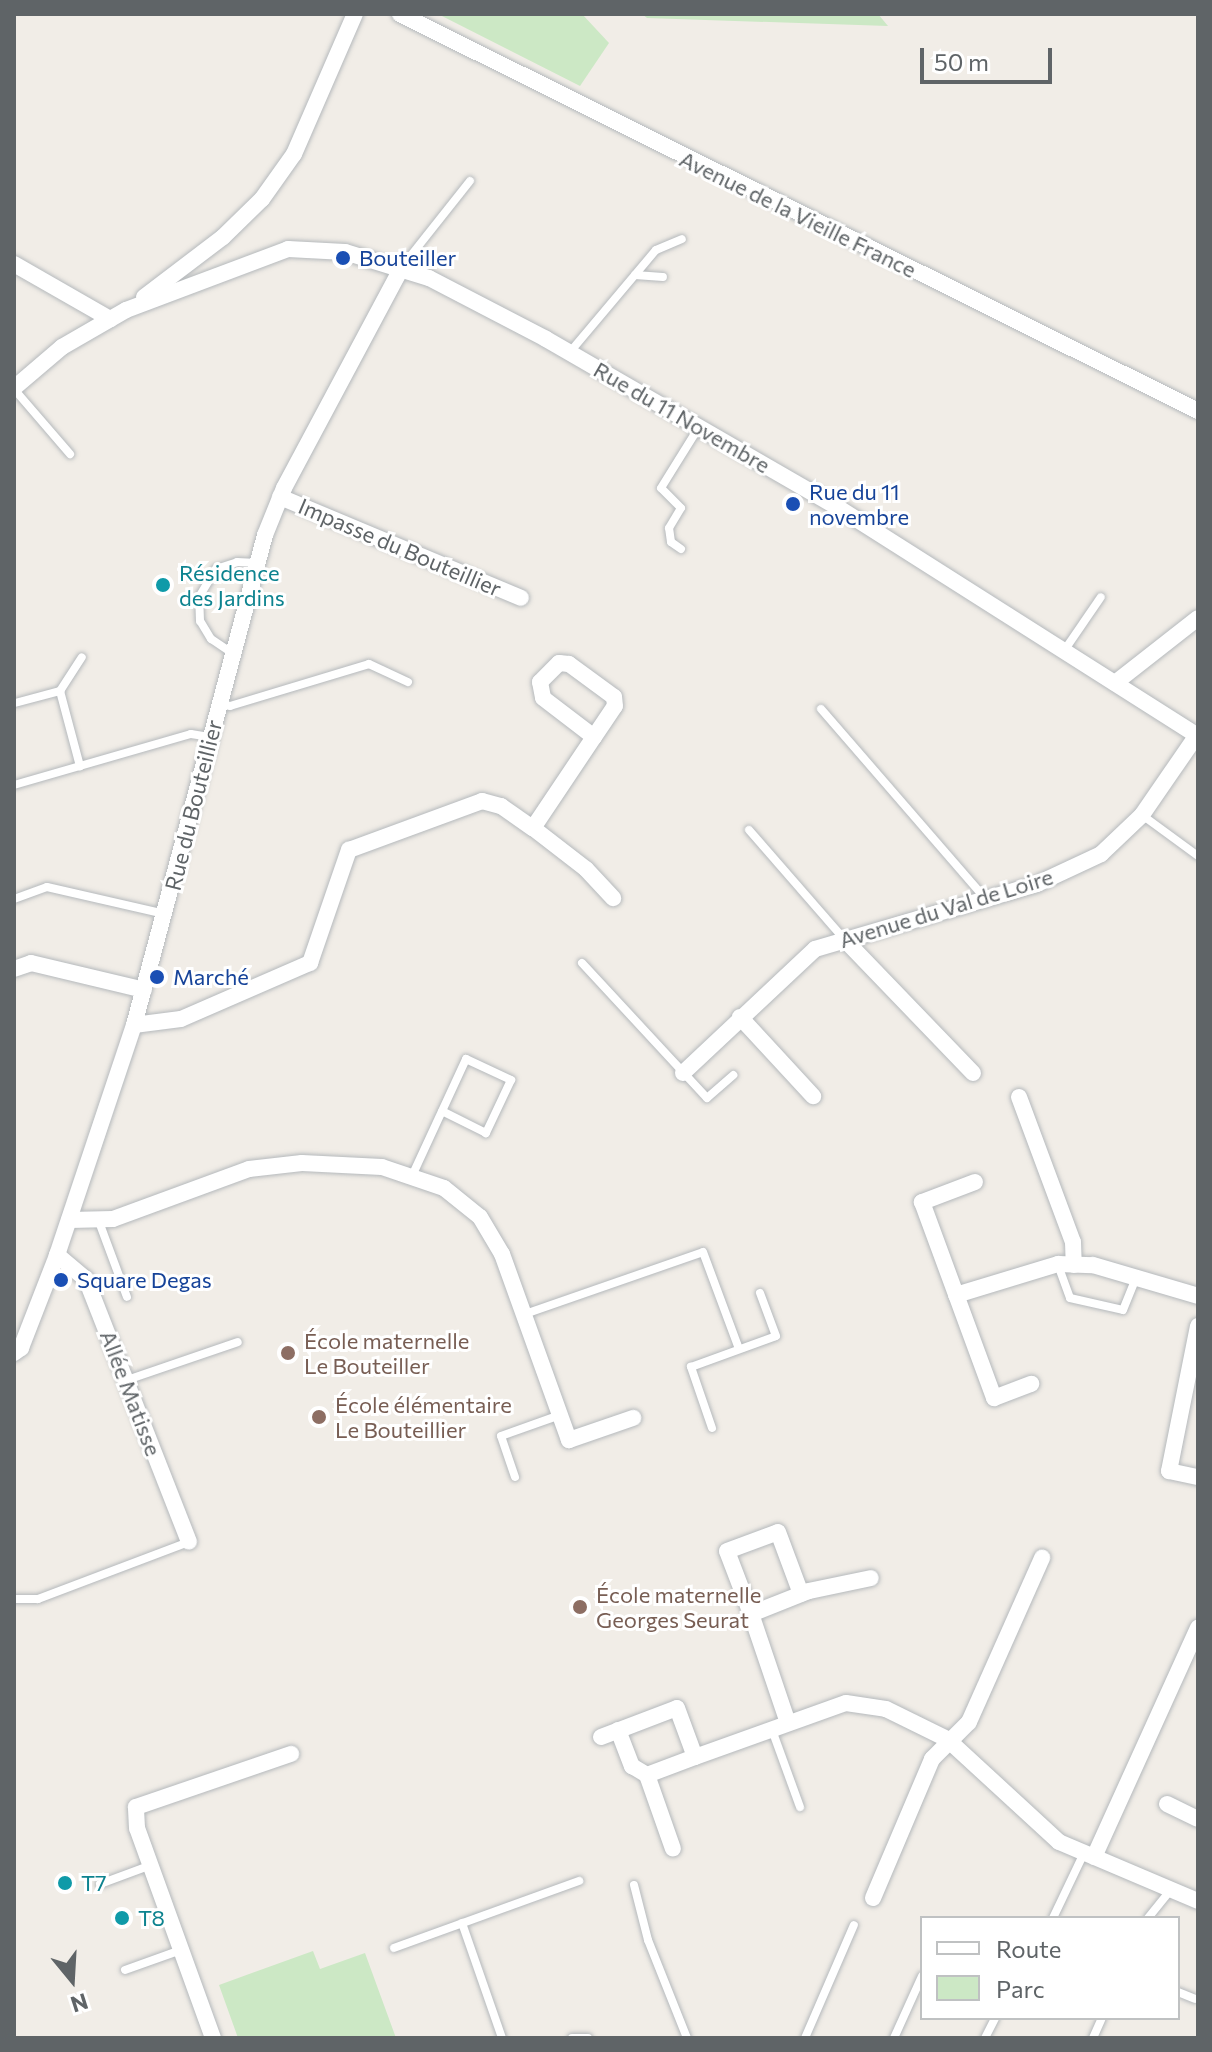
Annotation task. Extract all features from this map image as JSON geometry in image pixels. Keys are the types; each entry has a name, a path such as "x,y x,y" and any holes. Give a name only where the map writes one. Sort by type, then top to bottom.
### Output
{"street":[{"path":"14,389 62,347 126,310 223,237 262,199 294,154 355,14"},
{"name":"Avenue de la Vieille France","path":"400,14 1198,411"},
{"name":"Rue du 11 Novembre","path":"126,310 288,249 345,252 401,269 570,352 699,427 1198,735"},
{"path":"14,264 110,319"},
{"name":"Rue du Bouteillier","path":"14,1353 21,1348 57,1255 134,1025 232,653 257,563 280,497 401,269"},
{"name":"Impasse du Bouteillier","path":"280,497 521,598"},
{"path":"1115,683 1198,618"},
{"path":"533,828 615,706 614,697 569,664 559,663 540,682 543,698 594,737"},
{"name":"Avenue du Val de Loire","path":"683,1073 815,949 1037,884 1101,854 1142,815 1198,735"},
{"path":"134,1025 181,1019 310,963 343,862 358,844 482,801 501,806 533,828 613,898"},
{"path":"844,939 973,1073"},
{"path":"14,969 31,963 144,990"},
{"path":"740,1017 813,1096"},
{"path":"1019,1097 1073,1242 1066,1264"},
{"path":"69,1220 113,1219 249,1169 302,1163 382,1167 444,1188 480,1217 502,1254 569,1440 633,1418"},
{"path":"975,1182 922,1202 994,1398 1031,1384"},
{"name":"Allée Matisse","path":"57,1255 86,1279 189,1542"},
{"path":"956,1295 1066,1264 1137,1276 1198,1296"},
{"path":"1198,1326 1169,1471 1198,1477"},
{"path":"780,1726 751,1614 727,1551 778,1532 801,1594"},
{"path":"873,1898 932,1759 947,1739 969,1722 1042,1558"},
{"path":"751,1614 801,1594 871,1578"},
{"path":"1089,1854 1198,1628"},
{"path":"647,1775 846,1703 886,1709 947,1739 1059,1842 1198,1901"},
{"path":"601,1737 677,1708 695,1757"},
{"path":"618,1730 632,1766 647,1775 673,1849"},
{"path":"213,2038 137,1828 136,1807 291,1754"},
{"path":"1167,1804 1198,1819"}],"lane":[{"path":"401,269 470,181"},
{"path":"570,352 656,250 682,239"},
{"path":"635,275 663,277"},
{"path":"14,389 70,454"},
{"path":"681,549 671,542 669,528 681,508 661,488 699,427"},
{"path":"232,653 211,639 200,621 199,597 216,569 237,562 257,563"},
{"path":"1064,651 1101,597"},
{"path":"15,703 60,691 82,657"},
{"path":"219,703 230,706 369,664 408,682"},
{"path":"60,691 80,766"},
{"path":"821,709 985,898"},
{"path":"14,785 191,734 211,737"},
{"path":"1142,815 1198,856"},
{"path":"749,830 844,939"},
{"path":"14,899 47,887 165,914"},
{"path":"582,963 707,1098 733,1075"},
{"path":"411,1177 466,1059 511,1080 486,1133 442,1111"},
{"path":"98,1219 127,1297"},
{"path":"525,1314 703,1252 739,1349"},
{"path":"1066,1264 1070,1298 1123,1310 1137,1276"},
{"path":"712,1428 691,1367 776,1336 760,1293"},
{"path":"127,1380 238,1342"},
{"path":"515,1477 501,1436 560,1414"},
{"path":"14,1599 38,1599 189,1542"},
{"path":"780,1726 800,1807"},
{"path":"1054,1916 1089,1854"},
{"path":"100,1884 151,1865"},
{"path":"394,1948 579,1881"},
{"path":"634,1885 649,1929 648,1940 687,2038"},
{"path":"1150,1916 1172,1890"},
{"path":"462,1923 502,2038"},
{"path":"805,2038 854,1925"},
{"path":"125,1970 181,1950"},
{"path":"894,2038 920,1980"},
{"path":"1180,1993 1195,1999"},
{"path":"985,2038 994,2020"},
{"path":"572,2038 588,2038"}],"green space":[{"path":"438,14 582,14 609,43 580,86"},
{"path":"642,14 878,14 888,26 647,18"},
{"path":"313,1951 320,1969 365,1953 396,2038 238,2038 219,1985"}],"place":[{"name":"Bouteiller","path":"343,258"},
{"name":"Rue du 11 novembre","path":"793,504"},
{"name":"Résidence des Jardins","path":"163,585"},
{"name":"Marché","path":"157,977"},
{"name":"Square Degas","path":"61,1280"},
{"name":"École maternelle Le Bouteiller","path":"288,1353"},
{"name":"École élémentaire Le Bouteillier","path":"319,1417"},
{"name":"École maternelle Georges Seurat","path":"580,1607"},
{"name":"T7","path":"65,1883"},
{"name":"T8","path":"122,1918"}]}
